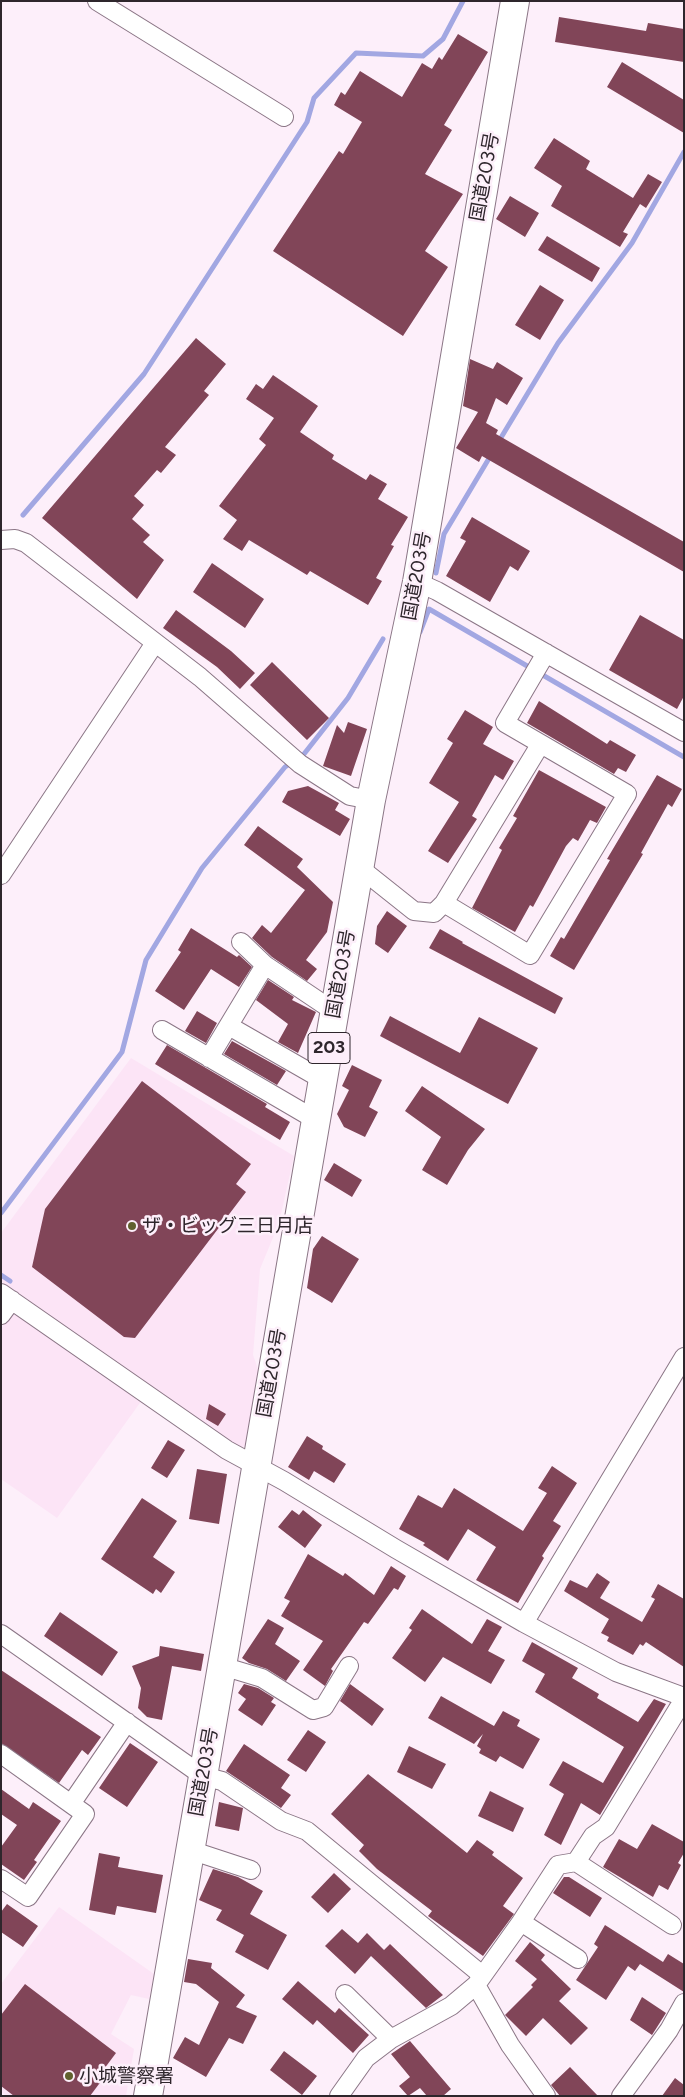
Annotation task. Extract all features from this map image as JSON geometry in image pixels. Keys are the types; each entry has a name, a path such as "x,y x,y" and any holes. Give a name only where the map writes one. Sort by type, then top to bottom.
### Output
{"highway":[{"name":"国道203号","path":"148,2096 372,800 417,582 515,1"}],"street":[{"path":"97,1 284,117"},
{"path":"1,540 15,539 26,543 200,677 295,760 350,796 372,800"},
{"path":"417,582 437,591 681,726"},
{"path":"1,875 154,643"},
{"path":"444,903 530,955 627,794 505,723 546,653"},
{"path":"360,868 414,911 434,912 444,903 540,745"},
{"path":"242,942 265,965 335,1012"},
{"path":"209,1058 265,965"},
{"path":"228,1026 323,1080"},
{"path":"162,1030 316,1120"},
{"path":"1,1315 6,1297 227,1450 524,1623 616,1672 684,1698 606,1827 593,1836 576,1862"},
{"path":"524,1623 684,1357"},
{"path":"1,1634 203,1776 222,1781 281,1821 307,1831 479,1980 510,2044 546,2096"},
{"path":"222,1666 262,1678 314,1710 324,1707 348,1666"},
{"path":"71,1804 127,1722"},
{"path":"1,1754 85,1814 28,1897 1,1879"},
{"path":"190,1850 251,1870"},
{"path":"339,2096 366,2058 391,2039 451,2006 479,1980 521,1922 558,1865 576,1862 672,1925"},
{"path":"521,1922 578,1959"},
{"path":"345,1994 391,2039"},
{"path":"621,2096 669,2030 684,2003"}],"shaded area":[{"path":"131,1058 294,1156 279,1223 260,1269 253,1355 259,1372 248,1445 239,1448 150,1389 57,1518 1,1479 1,1329 23,1297 1,1281 1,1233"},
{"path":"59,1907 154,1974 149,1999 131,1995 111,2034 134,2049 126,2096 7,2096 1,2092 1,1984"}],"building":[{"path":"559,17 646,31 648,23 684,29 684,62 555,42"},
{"path":"458,34 488,52 444,125 452,130 425,174 463,194 425,251 448,267 403,336 273,251 339,151 343,154 362,122 334,105 341,92 345,95 360,71 402,97 422,63 432,69 439,57 442,60"},
{"path":"622,62 684,100 684,133 607,87"},
{"path":"554,138 590,161 586,169 633,198 648,174 662,182 646,208 640,204 623,232 628,234 620,247 551,206 562,186 534,168"},
{"path":"510,196 539,213 525,237 496,219"},
{"path":"547,236 600,268 592,282 538,250"},
{"path":"540,285 564,300 540,340 515,325"},
{"path":"196,338 226,364 204,391 209,395 165,447 176,455 161,473 157,470 134,496 144,505 132,519 150,535 143,542 164,560 137,599 42,518"},
{"path":"470,359 493,369 497,362 523,378 507,405 496,398 486,423 498,430 496,434 684,542 684,572 482,456 479,462 456,448 478,412 463,406"},
{"path":"273,375 318,406 300,432 334,455 332,459 366,480 370,474 387,484 378,499 408,517 391,545 394,546 376,578 382,581 368,605 310,571 307,575 249,540 242,551 223,539 237,520 219,506 266,445 259,439 274,418 246,399 256,384 263,389"},
{"path":"472,517 530,551 518,571 510,566 490,602 446,576 466,541 460,538"},
{"path":"212,563 264,599 245,628 193,592"},
{"path":"176,610 231,651 255,673 240,689 217,667 163,628"},
{"path":"640,615 684,640 684,696 677,709 609,670"},
{"path":"272,662 329,718 307,740 250,685"},
{"path":"539,701 607,744 610,740 636,755 626,772 618,768 614,774 527,723"},
{"path":"465,710 493,727 483,744 514,761 503,780 495,775 472,816 477,819 448,863 428,851 459,802 429,783 453,743 447,739"},
{"path":"348,722 367,729 351,776 323,766 337,725 344,733"},
{"path":"539,770 606,807 597,823 590,820 578,841 573,838 566,846 533,907 530,905 515,932 472,908 502,850 499,848 517,818 513,816"},
{"path":"657,775 682,789 672,807 668,804 641,853 643,854 574,970 550,956 561,937 564,939 610,860 607,859"},
{"path":"308,786 339,803 335,810 350,819 340,836 282,802 288,791"},
{"path":"258,826 303,859 297,867 333,902 327,932 306,960 317,969 307,981 272,957 252,938 262,925 271,933 305,890 244,845"},
{"path":"387,911 407,926 388,953 375,944 377,926"},
{"path":"191,928 237,957 239,955 252,967 239,987 211,969 184,1010 155,991 181,952 178,950"},
{"path":"440,929 563,998 555,1014 429,948"},
{"path":"268,980 294,997 292,1000 316,1012 298,1053 278,1042 288,1024 256,1000"},
{"path":"197,1011 217,1023 206,1043 185,1031"},
{"path":"390,1016 460,1053 479,1017 538,1048 508,1104 380,1036"},
{"path":"232,1041 286,1071 277,1085 224,1054"},
{"path":"167,1045 267,1104 265,1107 290,1122 280,1140 155,1064"},
{"path":"352,1065 382,1080 369,1107 378,1112 365,1137 344,1127 337,1114 349,1090 342,1086"},
{"path":"142,1081 251,1164 236,1184 246,1192 135,1338 124,1337 32,1267 45,1209"},
{"path":"422,1086 485,1129 468,1150 447,1185 422,1170 441,1137 405,1111"},
{"path":"334,1163 362,1180 352,1197 324,1180"},
{"path":"322,1236 359,1259 332,1303 307,1288 313,1249"},
{"path":"209,1404 226,1414 218,1426 206,1419"},
{"path":"307,1436 323,1446 322,1449 346,1464 334,1483 314,1471 309,1480 288,1467"},
{"path":"168,1440 185,1450 167,1478 151,1468"},
{"path":"552,1466 577,1483 553,1521 561,1526 542,1556 544,1558 518,1603 476,1580 496,1547 468,1529 448,1561 423,1545 425,1543 399,1529 418,1495 442,1508 454,1488 523,1531 547,1493 538,1488"},
{"path":"197,1469 227,1474 219,1524 189,1519"},
{"path":"142,1498 177,1521 153,1557 175,1572 161,1593 156,1589 153,1594 101,1559"},
{"path":"292,1510 299,1515 303,1510 322,1525 305,1548 278,1527"},
{"path":"308,1554 343,1576 345,1573 374,1595 391,1566 406,1576 398,1590 394,1588 368,1624 364,1622 331,1669 333,1671 325,1686 303,1670 323,1641 281,1616 290,1601 284,1598"},
{"path":"597,1573 610,1582 600,1598 642,1622 655,1599 651,1597 658,1584 684,1599 684,1667 646,1642 643,1646 640,1644 633,1655 607,1641 609,1637 601,1633 609,1619 564,1591 570,1580 587,1588"},
{"path":"422,1609 472,1644 487,1619 502,1627 488,1651 505,1660 491,1684 443,1657 425,1682 392,1658 412,1630 409,1628"},
{"path":"60,1612 118,1652 102,1676 44,1636"},
{"path":"268,1619 284,1628 275,1644 300,1661 286,1681 267,1669 249,1663 242,1658"},
{"path":"532,1642 578,1668 572,1678 599,1694 597,1698 638,1722 654,1699 666,1704 600,1815 581,1803 561,1845 544,1835 564,1794 549,1785 563,1761 603,1783 624,1747 535,1692 545,1674 522,1661"},
{"path":"160,1646 204,1654 201,1671 172,1666 162,1720 147,1717 138,1708 141,1688 132,1666 159,1656"},
{"path":"1,1670 101,1737 88,1755 82,1750 59,1783 1,1743"},
{"path":"244,1684 258,1688 274,1698 271,1702 276,1705 262,1726 238,1710 246,1699 238,1693"},
{"path":"350,1684 384,1709 372,1726 340,1701"},
{"path":"441,1696 494,1726 503,1711 520,1720 517,1726 540,1739 523,1769 500,1756 496,1762 479,1753 481,1749 477,1746 483,1734 474,1744 428,1718"},
{"path":"308,1730 326,1742 306,1772 287,1760"},
{"path":"130,1743 158,1762 127,1807 99,1788"},
{"path":"244,1744 290,1775 281,1788 291,1795 281,1808 226,1771"},
{"path":"409,1746 446,1764 432,1789 397,1772"},
{"path":"368,1774 467,1853 477,1840 494,1852 492,1855 523,1878 503,1906 514,1914 483,1956 428,1916 432,1911 377,1869 359,1851 364,1845 331,1814"},
{"path":"1,1789 29,1809 33,1802 61,1821 34,1860 37,1862 24,1880 1,1864 1,1847 17,1825 1,1814"},
{"path":"490,1791 524,1808 513,1832 478,1816"},
{"path":"219,1802 243,1808 239,1831 215,1826"},
{"path":"652,1824 684,1842 684,1853 678,1863 681,1865 668,1890 659,1885 653,1897 603,1867 619,1839 637,1849"},
{"path":"99,1853 120,1857 118,1867 163,1875 156,1913 117,1906 115,1915 89,1910"},
{"path":"213,1869 238,1877 263,1891 250,1914 287,1935 268,1970 235,1952 244,1935 216,1920 222,1910 199,1900"},
{"path":"334,1873 351,1889 328,1913 311,1897"},
{"path":"564,1877 569,1877 602,1898 590,1917 553,1893"},
{"path":"7,1904 38,1926 23,1947 1,1932 1,1912"},
{"path":"605,1925 663,1962 668,1954 684,1964 684,1992 640,1964 635,1971 628,1966 606,2000 576,1980 598,1947 594,1944"},
{"path":"342,1929 358,1943 367,1933 384,1950 390,1944 443,1995 426,2008 371,1956 355,1974 325,1946"},
{"path":"530,1942 545,1955 541,1960 571,1989 559,2001 588,2028 571,2045 543,2018 526,2036 505,2015 533,1987 531,1985 537,1979 515,1961"},
{"path":"188,1959 212,1963 211,1968 245,1995 236,2007 257,2016 243,2044 229,2038 206,2077 173,2058 185,2037 199,2045 219,2002 196,1984 184,1982"},
{"path":"298,1981 335,2013 339,2008 369,2035 353,2053 317,2020 313,2025 282,1999"},
{"path":"25,1984 116,2053 101,2073 105,2076 90,2096 14,2096 1,2086 1,2015"},
{"path":"642,1997 666,2013 652,2035 630,2020"},
{"path":"410,2041 451,2089 443,2096 427,2096 420,2088 408,2096 399,2086 410,2077 391,2054"},
{"path":"284,2051 317,2076 302,2095 270,2070"},
{"path":"570,2067 598,2096 560,2096 551,2085"},
{"path":"675,2078 684,2085 684,2096 662,2096"}],"waterway":[{"path":"23,515 144,374 307,122 314,98 356,53 423,56 443,39 463,1"},
{"path":"499,441 558,343 632,243 684,152"},
{"path":"436,573 444,534 491,455"},
{"path":"420,632 429,609 684,757"},
{"path":"1,1213 122,1052 146,960 202,868 285,767 304,754 348,698 383,639"},
{"path":"1,1275 10,1281"}],"place":[{"name":"ザ・ビッグ三日月店","path":"132,1226"},
{"name":"小城警察署","path":"69,2076"}]}
